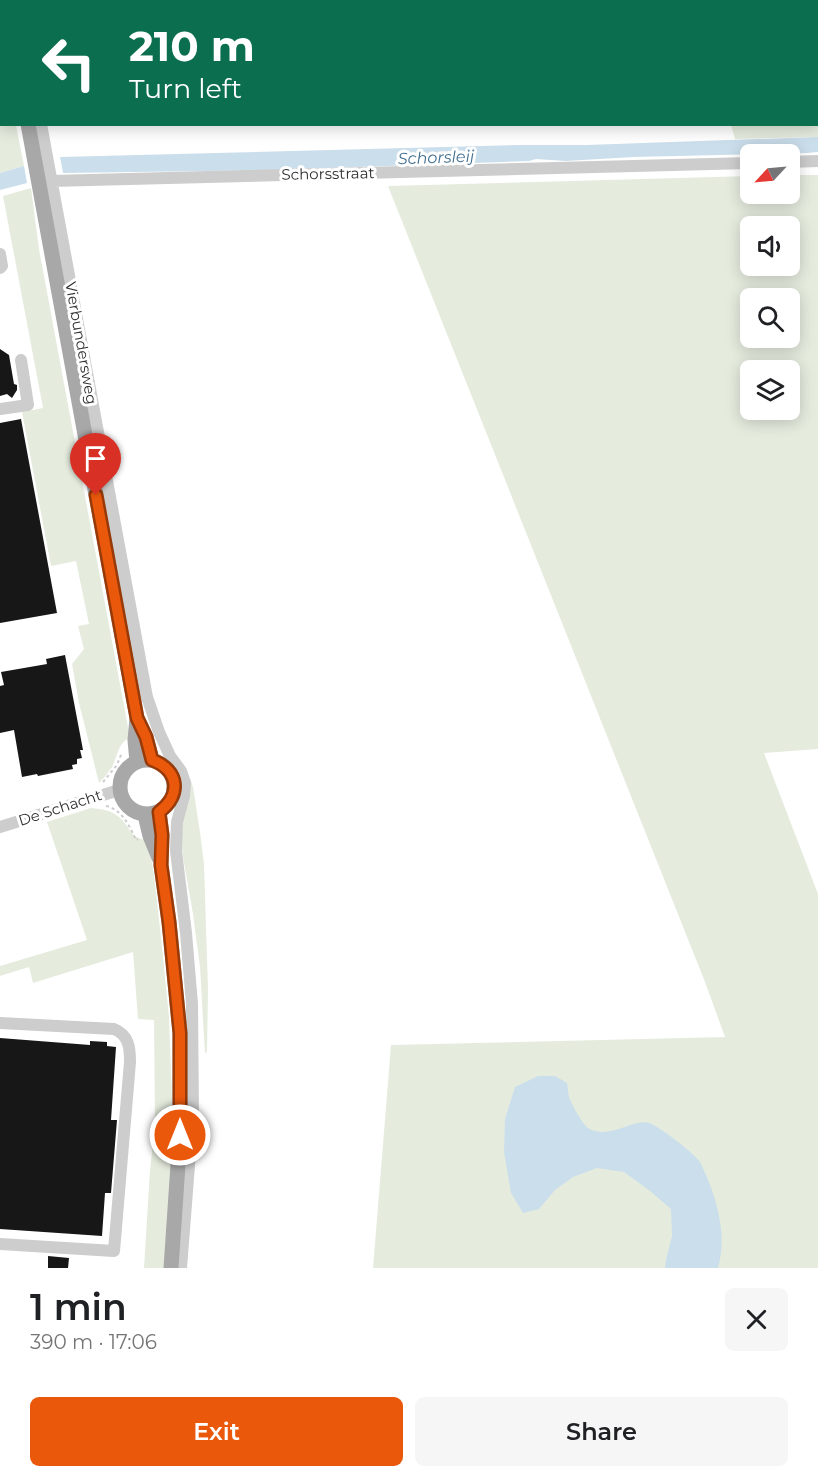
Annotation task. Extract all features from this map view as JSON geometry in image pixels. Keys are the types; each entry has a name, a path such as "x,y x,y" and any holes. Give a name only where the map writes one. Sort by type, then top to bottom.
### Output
{"main road":[{"name":"Vierbundersweg","path":"28,126 102,494 137,718 135,740 145,761"},
{"path":"145,761 162,764 169,770 175,789 173,798 167,807 152,814 136,813 128,807 122,799 120,790 120,781 129,766 145,761"},
{"name":"Vierbundersweg","path":"152,814 150,836 161,865 180,1033 176,1263"}],"street":[{"name":"Vierbundersweg","path":"40,126 102,494 147,697 159,732 170,756 181,771 185,783 177,822 176,851 192,1004 193,1114 176,1263"},
{"path":"800,162 818,161"},
{"name":"Schorsstraat","path":"51,181 740,163"},
{"path":"0,254 2,266 0,268"},
{"path":"0,410 28,405 21,360"},
{"name":"De Schacht","path":"0,827 120,790"},
{"path":"0,1023 114,1029 124,1035 128,1042 130,1062 114,1251 0,1244"}],"shaded area":[{"path":"0,126 16,126 24,166 0,173"},
{"path":"731,126 818,126 818,137 735,139"},
{"path":"800,175 818,175 818,749 764,753 818,894 818,1268 373,1268 391,1045 725,1037 388,186 740,176 740,204 800,204"},
{"path":"31,188 39,249 130,738 123,743 112,767 99,783 79,703 72,664 84,649 78,626 89,624 76,561 51,566 22,412 43,408 3,196"},
{"path":"190,778 204,864 208,989 207,1051 205,1054 200,967 180,830 190,791"},
{"path":"91,808 113,813 134,835 148,840 154,875 169,1017 172,1099 173,1154 165,1268 144,1268 155,1125 154,1020 138,1019 133,952 33,983 29,967 0,976 0,966 87,940 47,822"}],"water":[{"name":"Schorsleij","path":"818,137 818,152 807,153 800,153 800,144 740,144 740,155 566,161 536,159 270,170 63,173 60,157 519,145 587,145"},
{"path":"24,166 27,183 0,190 0,173"},
{"path":"538,1076 555,1076 567,1083 570,1100 588,1128 604,1132 643,1122 649,1123 697,1158 710,1186 720,1220 722,1244 718,1268 665,1268 672,1236 671,1209 624,1172 597,1168 573,1177 555,1190 539,1209 523,1213 511,1193 504,1152 505,1119 515,1087"}],"building":[{"path":"0,349 9,355 14,384 17,385 12,398 7,394 0,396"},
{"path":"21,419 57,613 0,623 0,423"},
{"path":"65,655 83,750 80,750 82,758 77,759 77,764 72,765 73,769 22,777 14,730 0,733 0,686 4,685 1,672 47,664 46,659"},
{"path":"0,1038 90,1045 90,1041 107,1042 107,1046 116,1047 111,1120 117,1120 111,1193 105,1193 102,1236 0,1229"},
{"path":"48,1256 69,1258 68,1268 48,1268"}],"route":[{"path":"96,495 137,718 146,737 152,760 169,770 175,789 173,798 167,807 159,812 162,835 161,865 180,1033 180,1135"}]}
